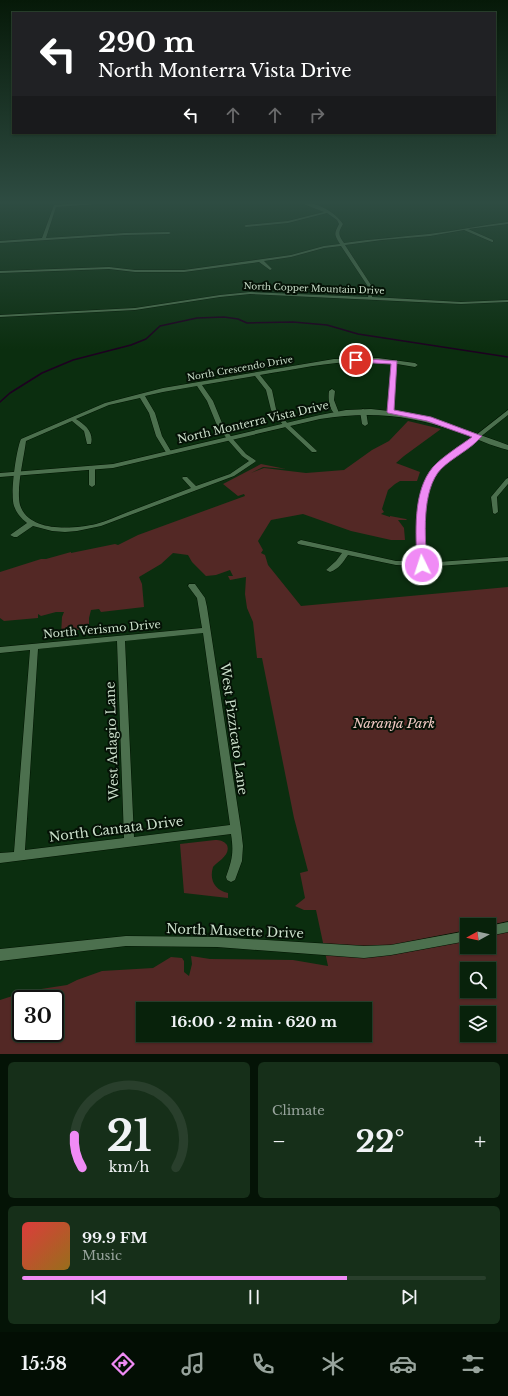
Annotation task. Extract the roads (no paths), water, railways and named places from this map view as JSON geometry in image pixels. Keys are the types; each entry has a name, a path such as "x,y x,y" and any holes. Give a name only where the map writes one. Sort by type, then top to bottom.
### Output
{"street":[{"path":"0,272 109,268 135,271 184,271 261,261 314,250"},
{"path":"346,250 369,285 371,289 370,298"},
{"path":"261,261 270,268"},
{"name":"North Copper Mountain Drive","path":"0,316 135,308 250,293 472,303 508,301"},
{"name":"North Crescendo Drive","path":"19,474 23,440 107,404 181,387 334,361 356,360 395,362 415,365"},
{"path":"391,412 395,362"},
{"path":"256,374 269,390 273,409 286,425 314,451"},
{"path":"177,379 181,387"},
{"path":"19,474 16,503 20,512 24,518 32,523 53,529 86,528 99,525 232,475 253,461 244,455 230,439 219,423 210,401 199,384"},
{"path":"332,391 331,400 336,413"},
{"path":"141,395 152,413 159,436 169,453"},
{"path":"362,411 365,424"},
{"name":"North Monterra Vista Drive","path":"0,475 92,468 133,462 336,413 362,411 391,412 429,419 508,448"},
{"path":"422,565 420,524 426,487 437,468 508,412"},
{"path":"72,419 88,431 89,443"},
{"path":"92,468 92,485"},
{"path":"184,478 195,489"},
{"path":"495,512 494,497 507,482"},
{"path":"14,536 32,523"},
{"path":"301,542 396,563 422,565 508,559"},
{"path":"330,570 339,563 346,553"},
{"name":"West Pizzicato Lane","path":"192,586 201,598 236,829 238,852 236,866 231,876"},
{"name":"North Verismo Drive","path":"0,650 206,630"},
{"name":"West Adagio Lane","path":"121,638 129,842"},
{"path":"19,855 34,647"},
{"name":"North Cantata Drive","path":"0,858 236,829"},
{"path":"496,930 508,927"},
{"name":"North Musette Drive","path":"0,955 126,941 217,942 364,952 391,950 460,937"}],"waterway":[{"path":"0,402 10,393 42,373 73,360 131,345 146,339 160,326 197,318 224,317 238,319 247,323 293,322 327,325 358,334 508,357"}],"park label":[{"name":"Naranja Park","path":"394,723"}]}
